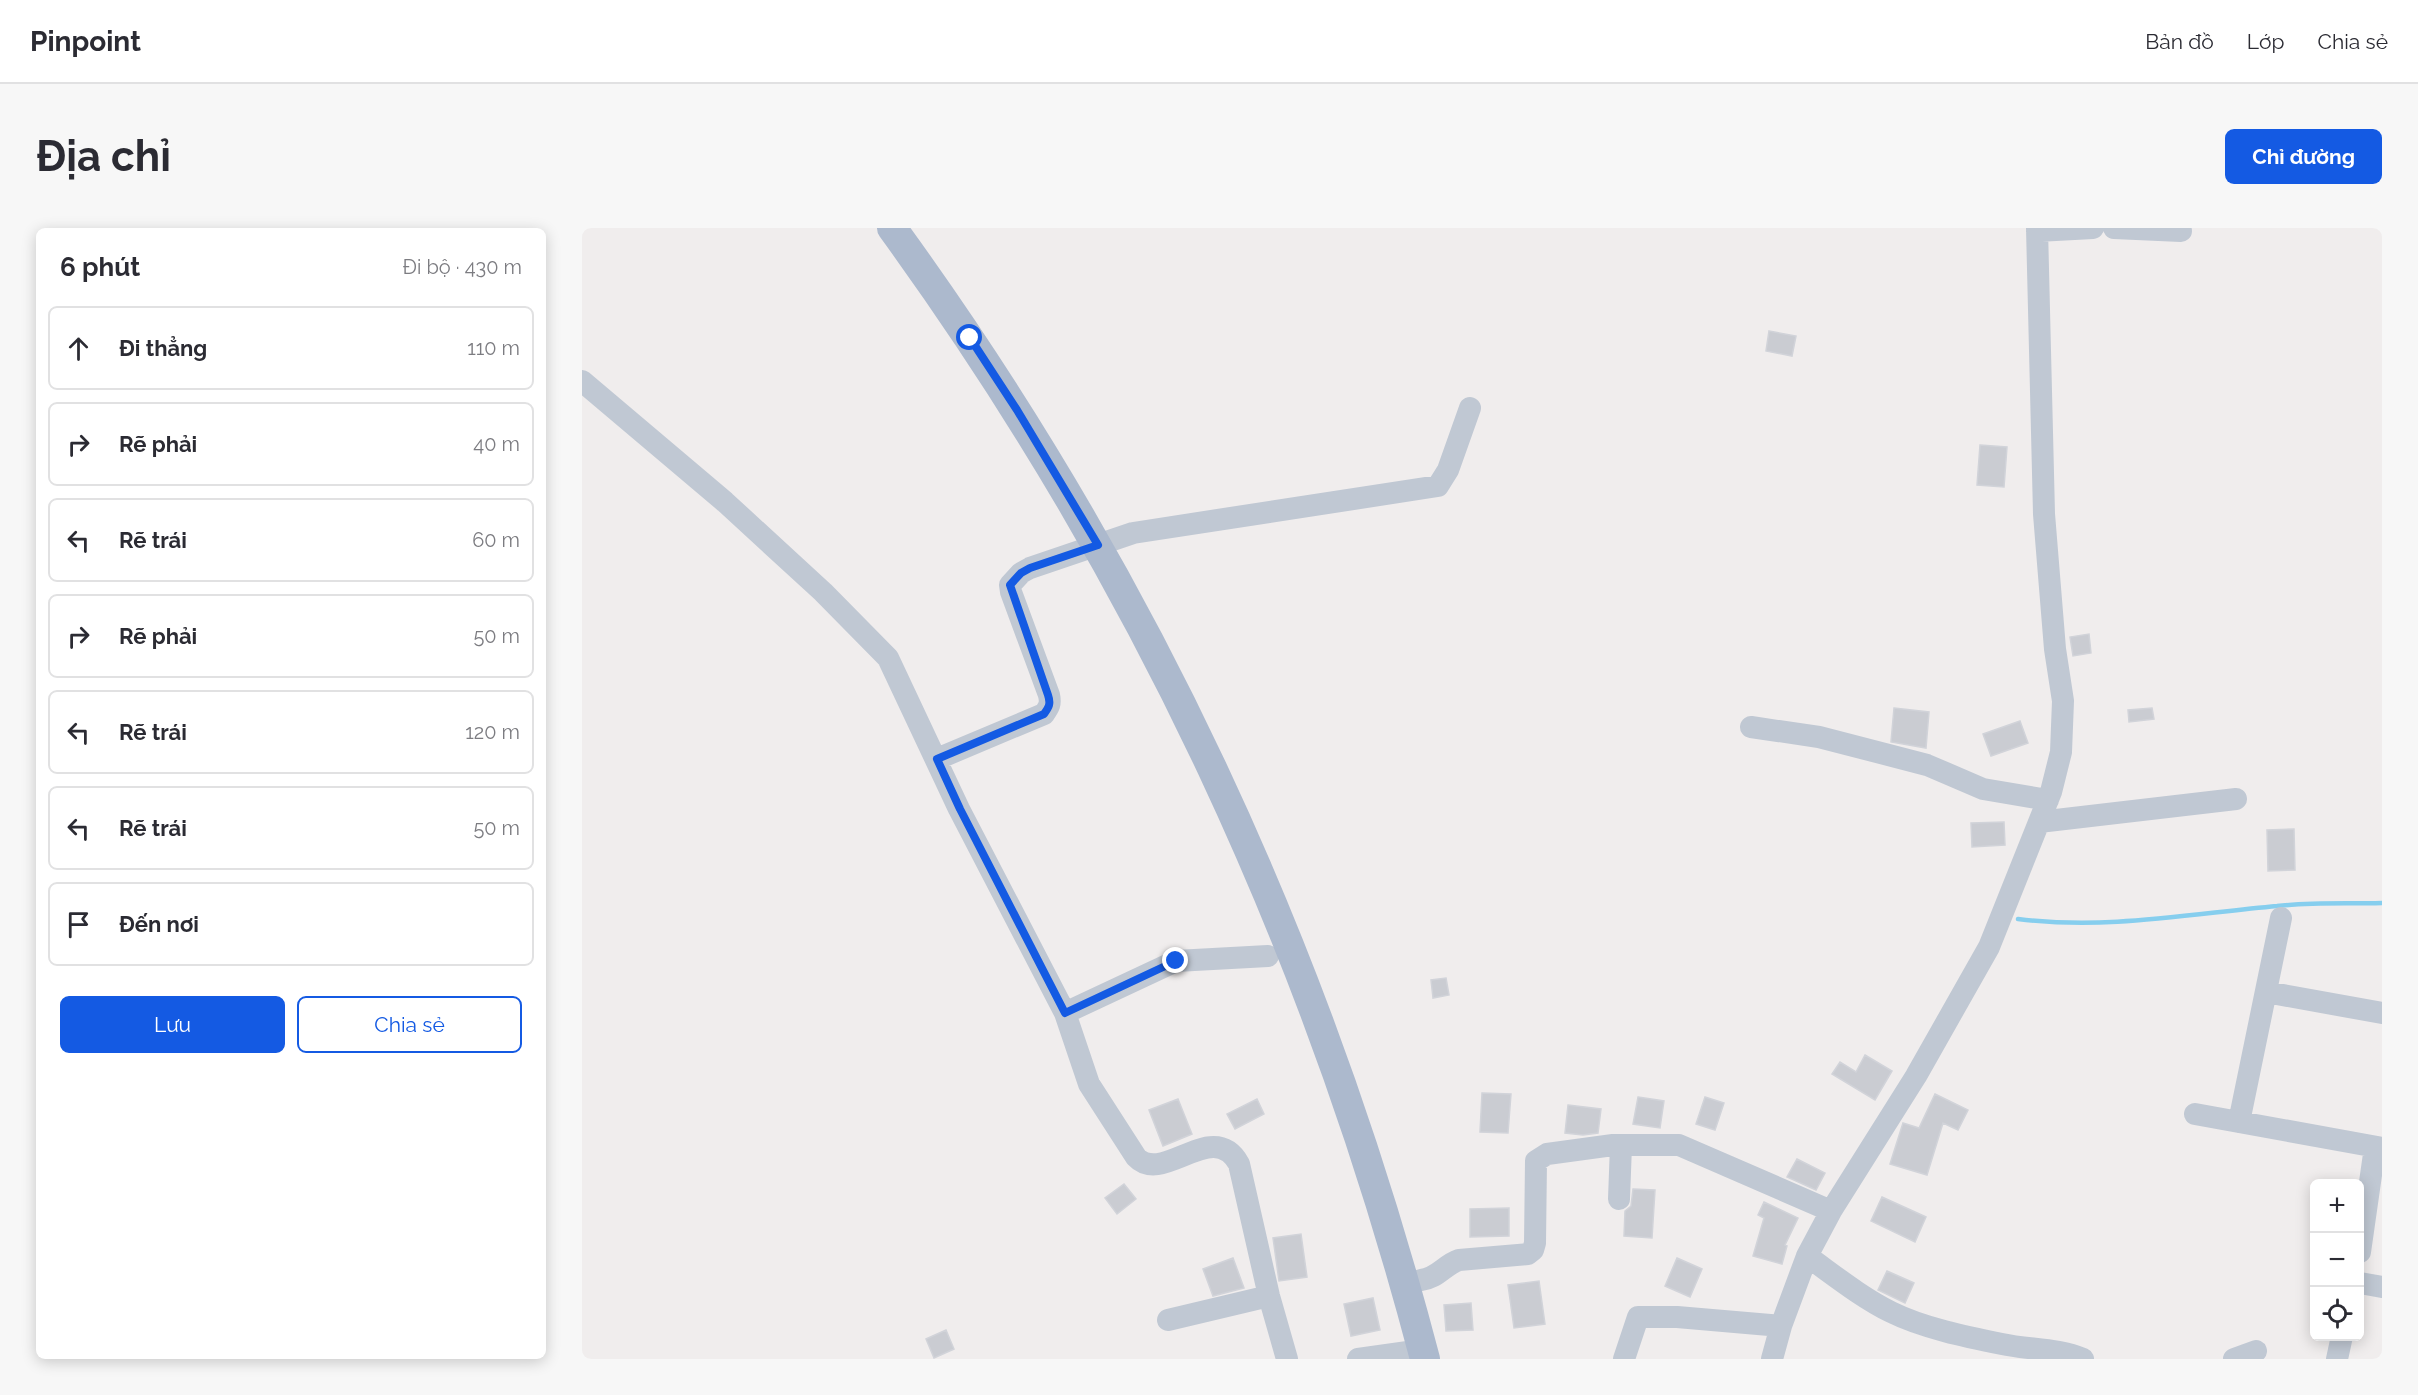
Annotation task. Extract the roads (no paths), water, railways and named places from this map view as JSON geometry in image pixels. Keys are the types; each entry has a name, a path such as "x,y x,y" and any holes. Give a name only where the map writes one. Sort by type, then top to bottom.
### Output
{"main road":[{"path":"892,228 970,338 1106,542 1146,632 1247,841 1288,938 1343,1087 1430,1356"},
{"path":"913,228 1031,401 1106,542 1200,700 1284,883 1335,1011 1363,1091 1421,1280 1430,1356"}],"street":[{"path":"1772,1359 1781,1326 1808,1256 1831,1211 1916,1076 1989,946 2048,800 2061,752 2062,701 2055,650 2044,514 2037,230 2093,228"},
{"path":"2114,228 2181,231"},
{"path":"582,381 725,502 875,642 888,658 965,819 1065,1013 1089,1084 1140,1161 1156,1165 1209,1148 1227,1149 1234,1154 1239,1164 1269,1296 1287,1359"},
{"path":"937,759 1044,714 1048,709 1050,703 1048,695 1010,585 1021,573 1133,533 1438,486 1442,482 1470,408"},
{"path":"1751,728 1819,737 1927,765 1983,789 2048,800"},
{"path":"2039,822 2236,799"},
{"path":"2239,1122 2281,918"},
{"path":"1065,1013 1176,961 1268,956"},
{"path":"2266,992 2382,1013"},
{"path":"2195,1114 2378,1148 2363,1233"},
{"path":"1421,1280 1439,1274 1449,1264 1459,1260 1528,1254 1533,1250 1536,1161 1547,1154 1621,1145 1670,1144 1690,1148 1831,1211"},
{"path":"1619,1199 1621,1145"},
{"path":"1808,1256 1860,1295 1893,1313 1926,1325 2003,1345 2046,1350 2083,1359"},
{"path":"2364,1284 2382,1287"},
{"path":"1168,1320 1269,1296"},
{"path":"1624,1359 1638,1317 1677,1317 1781,1326"},
{"path":"2337,1359 2341,1341"},
{"path":"2234,1359 2256,1352"},
{"path":"1358,1359 1430,1356"}],"waterway":[{"path":"2018,919 2051,922 2116,922 2290,905 2382,903"}]}
